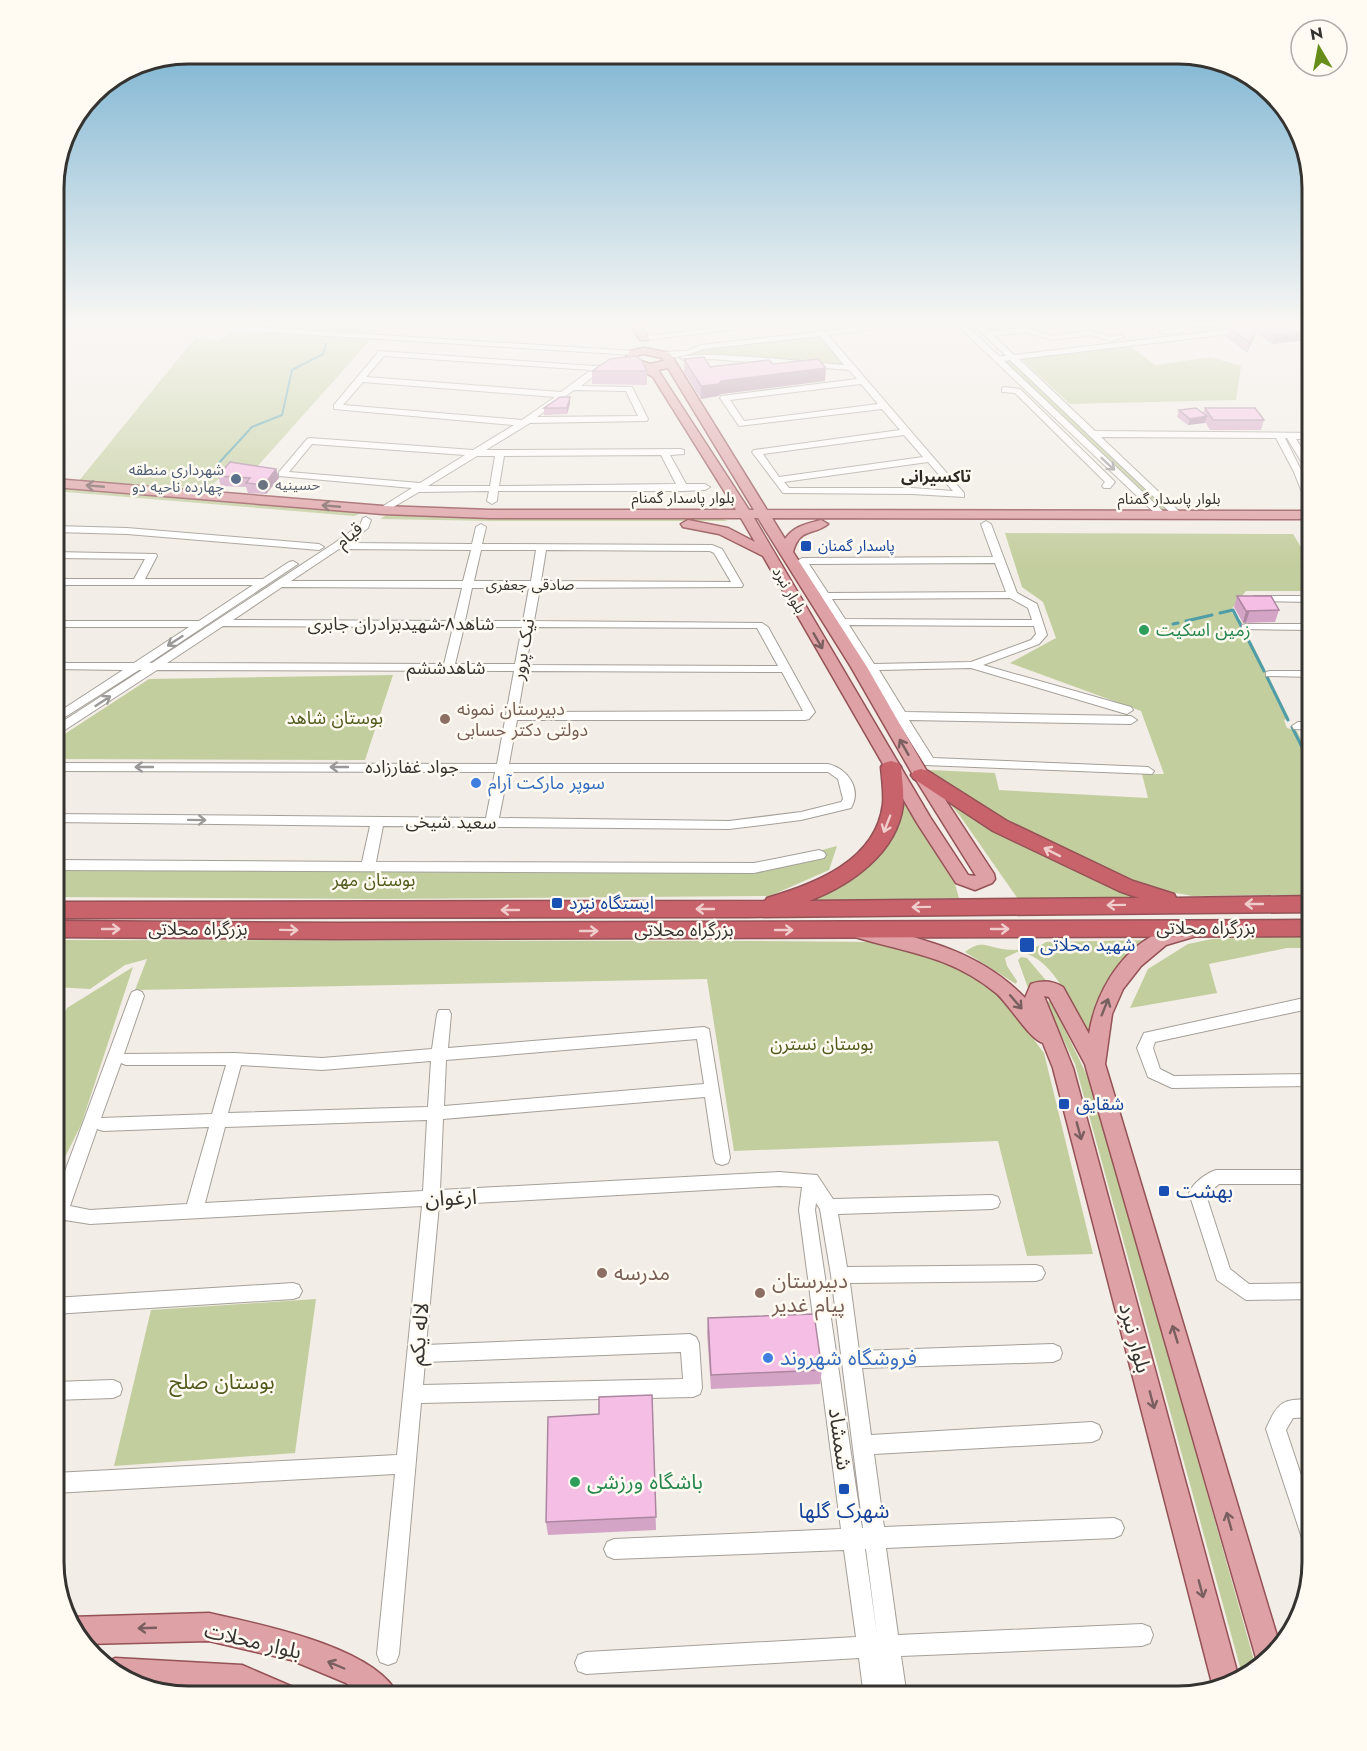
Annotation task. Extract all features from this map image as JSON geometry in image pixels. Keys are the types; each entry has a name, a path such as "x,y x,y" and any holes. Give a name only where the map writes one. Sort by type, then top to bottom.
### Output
{"highway":[{"path":"748,909 780,902 821,887 846,873 866,855 880,840 892,810 894,796 891,767"},
{"path":"925,769 1000,826 1126,886 1184,904"},
{"name":"بزرگراه محلاتی","path":"64,911 172,919 261,919 748,909 1302,904"},
{"name":"بزرگراه محلاتی","path":"64,928 172,919"},
{"name":"بزرگراه محلاتی","path":"261,919 338,931 1302,928"}],"main road":[{"name":"بلوار نبرد","path":"675,404 722,477 757,519 786,553 925,769 947,814 985,874 986,879 982,883 975,884 962,879 891,767 768,554 757,519 745,486 697,404"},
{"path":"675,514 696,510 717,497 723,487 722,477"},
{"name":"بلوار پاسدار گمنام","path":"65,484 383,510 490,514 675,514 757,519 1168,513 1302,515"},
{"path":"745,486 761,499 776,506 816,519"},
{"name":"بلوار پاسدار گمنام","path":"65,497 366,520 460,523 688,524 757,519"},
{"path":"1123,515 1141,507 1144,498"},
{"path":"786,553 791,537 816,519"},
{"name":"بلوار پاسدار گمنام","path":"816,519 986,524 1302,524"},
{"path":"688,524 723,531 768,554"},
{"path":"923,819 937,831 944,832 950,827 947,814"},
{"path":"1095,1064 1102,1014 1115,985 1134,961 1159,940 1198,928"},
{"path":"851,930 923,945 971,964 1005,988 1032,1020 1063,1068"},
{"name":"بلوار نبرد","path":"1225,1677 1063,1068 1034,996 1038,989 1051,989 1056,992 1095,1064 1266,1649"},
{"name":"بلوار محلات","path":"84,1630 209,1627 291,1646 356,1673 371,1686"},
{"path":"134,1674 242,1680 256,1686"}],"street":[{"path":"340,404 337,407 526,422 644,419 636,404"},
{"path":"383,510 552,404"},
{"path":"728,404 742,424 884,406 961,495 912,491 786,491 757,452 906,432"},
{"path":"1030,404 1110,482 1107,486"},
{"path":"1045,404 1144,498 1168,513"},
{"path":"1061,404 1168,513"},
{"path":"1044,418 1058,416"},
{"path":"1092,434 1302,436"},
{"path":"1279,436 1302,480"},
{"path":"1290,436 1302,456"},
{"path":"681,452 477,453 310,441 282,474 420,488 683,488 705,486"},
{"path":"664,452 683,488"},
{"path":"492,501 500,453"},
{"path":"777,480 930,459"},
{"name":"قیام","path":"65,713 355,523 366,520 365,526 337,546 65,726"},
{"path":"986,524 1012,595"},
{"path":"449,668 481,527"},
{"path":"65,529 117,530 319,547"},
{"path":"337,546 542,547"},
{"name":"صادقی جعفری","path":"279,584 738,585 716,549 542,547"},
{"name":"نیک پرور","path":"492,823 542,547"},
{"path":"65,555 152,556 138,582"},
{"path":"999,560 802,561 872,667 901,716 925,769 1148,771"},
{"path":"65,582 265,582"},
{"path":"825,596 1012,595 1032,606 1042,635 1035,642 972,665"},
{"path":"1249,599 1302,599"},
{"path":"842,622 1038,623"},
{"name":"شاهد۸-شهیدبرادران جابری","path":"221,623 761,626 784,669"},
{"path":"65,624 202,624"},
{"path":"1246,627 1302,627"},
{"name":"شاهدششم","path":"171,656 173,662 178,664 217,668"},
{"path":"872,667 972,665 1129,715 901,716"},
{"name":"شاهدششم","path":"65,666 784,669"},
{"path":"512,716 808,715 809,712 784,669"},
{"path":"1270,674 1302,674"},
{"name":"جواد غفارزاده","path":"65,767 828,768 837,770 848,788 849,799 846,805"},
{"name":"سعید شیخی","path":"65,818 729,825 801,816 846,805"},
{"path":"368,867 377,822"},
{"path":"65,865 754,868 819,855"},
{"path":"64,1193 137,996"},
{"path":"1302,1004 1149,1037 1145,1048 1154,1072 1172,1082 1302,1080"},
{"name":"لاله یکم","path":"388,1654 431,1200 439,1055 444,1014"},
{"path":"126,1059 236,1059 322,1064 704,1034 722,1158"},
{"path":"194,1211 236,1059"},
{"path":"103,1124 437,1113 712,1090"},
{"path":"1302,1177 1216,1177 1197,1193 1223,1274 1246,1292 1302,1291"},
{"name":"ارغوان","path":"64,1215 90,1217 780,1179 811,1180"},
{"path":"811,1180 828,1208 992,1202"},
{"name":"شمشاد","path":"811,1180 807,1210 865,1539 879,1646 892,1686"},
{"name":"شمشاد","path":"828,1208 840,1275 862,1444 865,1539"},
{"path":"840,1275 1035,1273"},
{"path":"64,1305 292,1291"},
{"path":"414,1394 693,1388 690,1343 417,1354"},
{"path":"851,1360 1053,1353"},
{"path":"64,1391 113,1389"},
{"path":"1302,1408 1288,1409 1276,1429 1302,1508"},
{"path":"862,1444 1092,1432"},
{"path":"64,1482 395,1464"},
{"path":"614,1549 1114,1528"},
{"path":"585,1663 879,1646 1142,1635"},
{"name":"شمشاد","path":"876,1686 879,1646"}],"green space":[{"path":"142,404 313,404 255,469 232,467 212,485 209,492 78,482"},
{"path":"1049,404 1057,404 1170,511 1162,512"},
{"path":"65,489 364,512 354,516 65,492"},
{"path":"390,513 719,518 728,521 380,519"},
{"path":"1005,533 1293,534 1302,549 1302,591 1246,591 1230,611 1241,621 1289,718 1284,720 1287,728 1297,731 1302,741 1302,895 1192,896 1140,886 1033,837 949,786 929,770 995,773 999,790 1148,798 1142,774 1164,774 1141,711 1010,663 1056,638 1043,602 1022,587"},
{"name":"بوستان شاهد","path":"393,675 365,760 65,759 65,734 149,679"},
{"path":"939,790 1149,898 1018,899"},
{"path":"900,795 955,884 959,898 801,901 855,875"},
{"name":"بوستان مهر","path":"837,846 829,870 770,896 385,899 64,897 65,860 774,863"},
{"path":"1302,935 1302,948 1287,948 1209,964 1217,993 1130,1008 1148,969 1188,944 1212,939"},
{"name":"بوستان نسترن","path":"64,940 759,941 903,944 960,966 1004,1000 1044,1053 1093,1254 1027,1256 998,1141 734,1151 707,979 135,990 147,959 125,965 90,989 64,988"},
{"path":"1150,940 1110,981 1095,1006 1088,1036 1069,998 1041,962 1030,955 1017,952 1005,958 1007,966 1017,981 1016,984 965,952 979,945 1019,950 1036,947 1046,942"},
{"path":"1021,957 1027,958 1049,984 1038,982 1028,988 1018,960"},
{"path":"133,967 81,1125 64,1158 64,1013 67,1008"},
{"path":"1049,1001 1053,1005 1094,1090 1254,1661 1241,1670 1075,1064 1046,1003"},
{"name":"بوستان صلح","path":"316,1299 295,1453 114,1466 151,1310"}],"building":[{"path":"550,404 568,404 567,408 544,408"},
{"path":"1196,408 1207,416 1190,419 1179,410"},
{"path":"1205,408 1255,408 1264,420 1213,420"},
{"path":"230,462 276,469 264,485 246,483 250,478 218,476"},
{"path":"1237,596 1271,596 1279,610 1246,611"},
{"name":"فروشگاه شهروند","path":"814,1314 822,1370 711,1375 708,1318"},
{"path":"652,1395 656,1517 546,1522 548,1417 599,1414 599,1397"}],"waterway":[{"path":"217,465 252,427 282,415 285,404"},
{"path":"1220,613 1233,610 1264,671"},
{"path":"1186,621 1212,615"},
{"path":"1173,624 1178,623"},
{"path":"1267,677 1288,720"},
{"path":"1292,727 1302,747"}],"place":[{"name":"شهرداری منطقه چهارده ناحیه دو","path":"236,479"},
{"name":"حسینیه","path":"263,485"},
{"name":"پاسدار گمنان","path":"806,546"},
{"name":"زمین اسکیت","path":"1144,630"},
{"name":"دبیرستان نمونه دولتی دکتر حسابی","path":"445,719"},
{"name":"سوپر مارکت آرام","path":"476,783"},
{"name":"ایستگاه نبرد","path":"557,903"},
{"name":"شهید محلاتی","path":"1027,945"},
{"name":"شقایق","path":"1064,1104"},
{"name":"بهشت","path":"1164,1191"},
{"name":"مدرسه","path":"602,1273"},
{"name":"دبیرستان پیام غدیر","path":"760,1293"},
{"name":"فروشگاه شهروند","path":"768,1358"},
{"name":"باشگاه ورزشی","path":"575,1482"},
{"name":"شهرک گلها","path":"844,1489"}],"district":[{"name":"تاکسیرانی","path":"936,476"}]}
